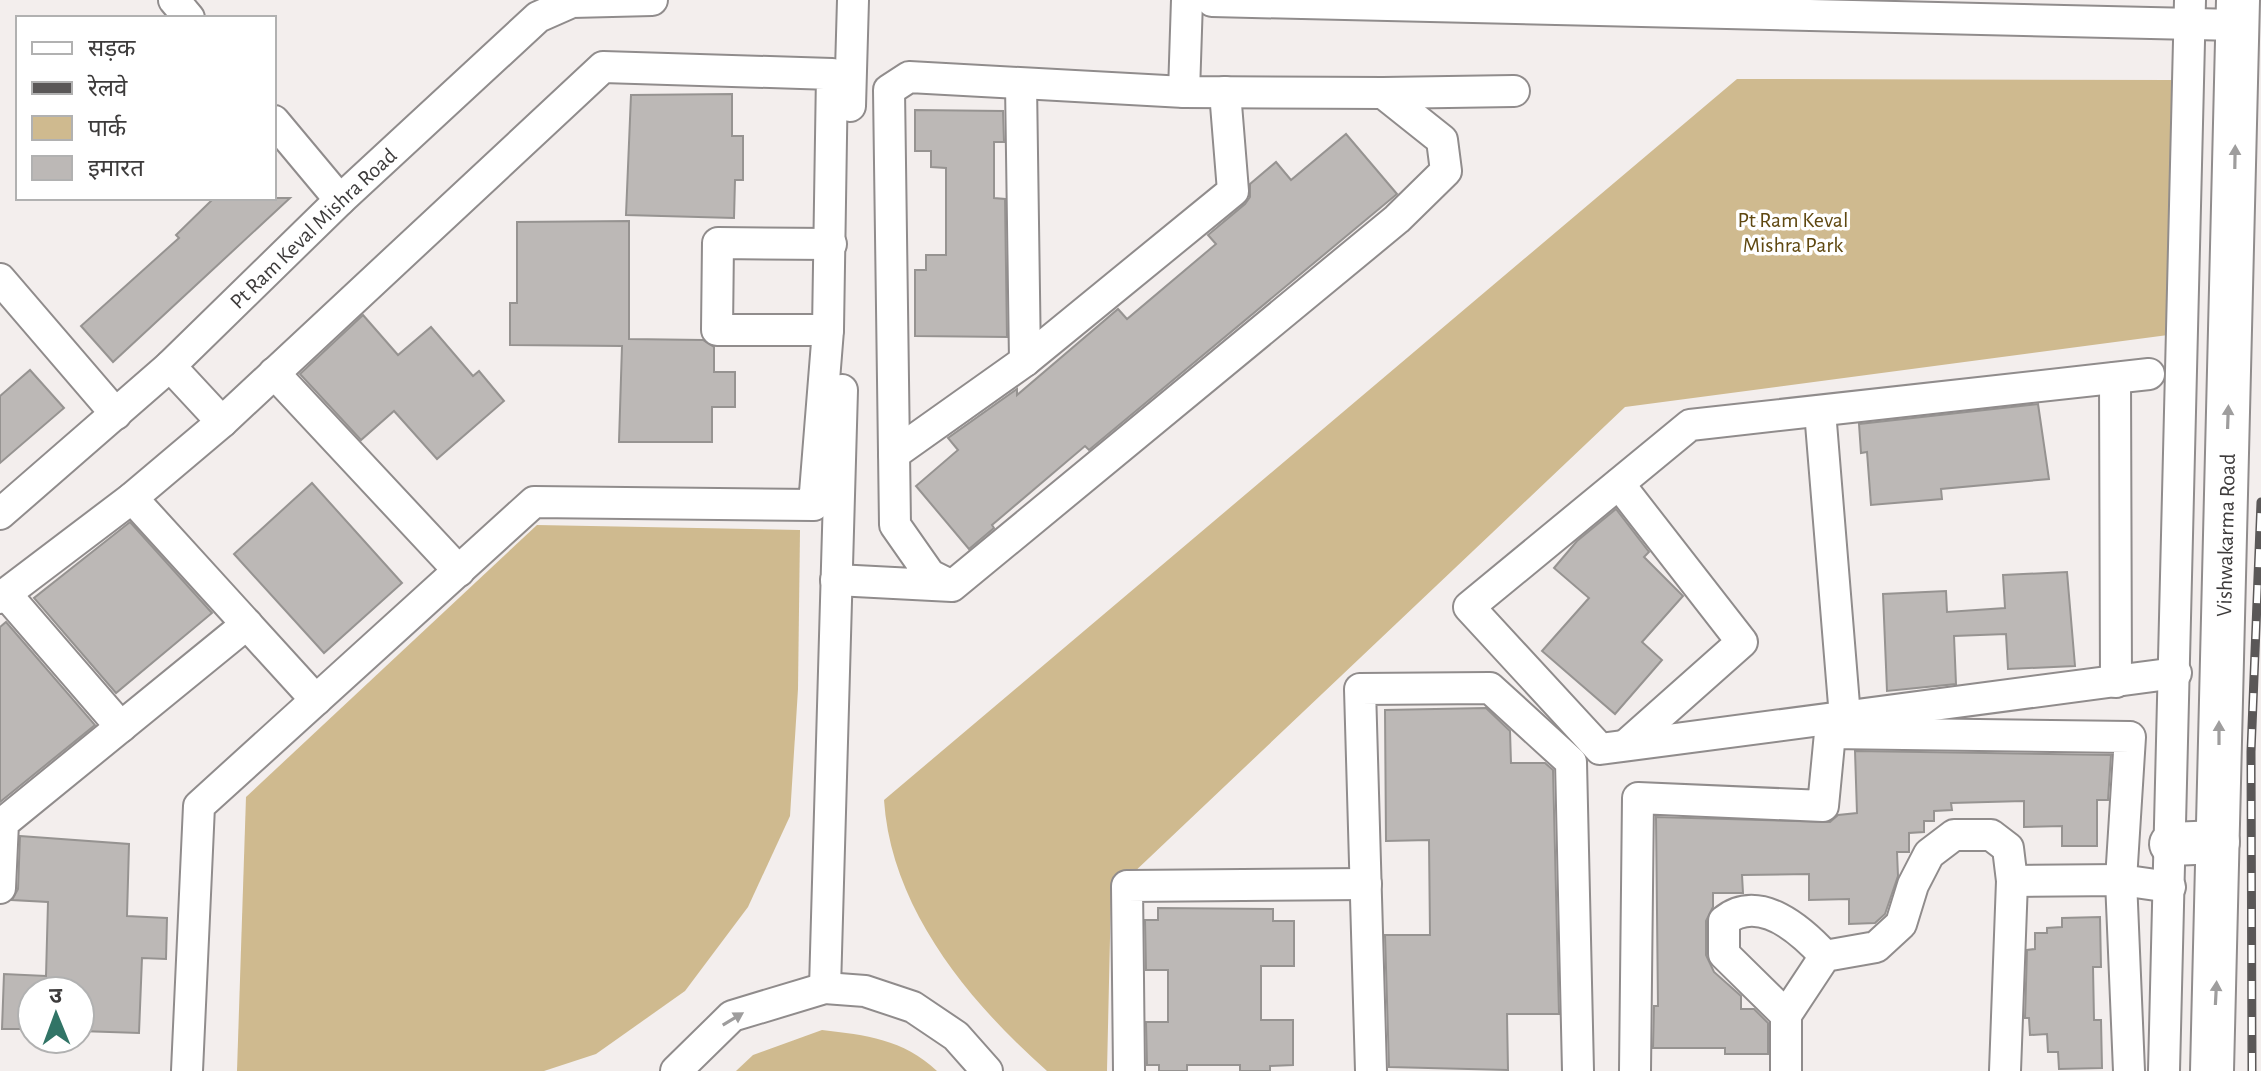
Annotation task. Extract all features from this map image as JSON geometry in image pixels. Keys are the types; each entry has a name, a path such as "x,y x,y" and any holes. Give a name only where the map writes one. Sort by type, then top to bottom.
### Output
{"main road":[{"name":"Vishwakarma Road","path":"2212,1071 2220,643 2238,12"},
{"path":"2171,844 2218,842"}],"street":[{"path":"174,0 187,16"},
{"name":"Pt Ram Keval Mishra Road","path":"0,514 170,366 340,200 538,17 572,2 652,0"},
{"path":"825,988 836,580 837,288 853,0"},
{"path":"1166,0 1187,0 1184,92"},
{"path":"1212,1 2238,12"},
{"path":"2164,1071 2190,11"},
{"path":"121,727 3,596 132,498 222,422 603,67 832,74 831,244 837,288 828,330 814,505 534,502 199,806 187,1071"},
{"path":"952,586 930,575 895,525 889,90 909,77 1184,92 1514,91"},
{"path":"1021,84 1025,361"},
{"path":"894,454 1025,361 1233,191 1225,92"},
{"path":"836,580 952,586 1397,219 1446,171 1442,140 1383,93"},
{"path":"276,123 340,200"},
{"path":"828,330 717,330 718,243 831,244"},
{"path":"0,279 116,414"},
{"path":"170,366 222,422"},
{"path":"274,373 459,571"},
{"path":"2149,374 1690,425 1469,607 1600,749 2176,673"},
{"path":"2115,378 2116,682"},
{"path":"1820,411 1845,717"},
{"path":"1619,484 1742,642 1626,745"},
{"path":"132,498 316,700"},
{"path":"0,888 3,823 247,624"},
{"path":"1371,1071 1360,689 1490,688 1571,762 1578,1071"},
{"path":"1635,1071 1638,798 1823,806 1830,733 2130,737 2121,880 2129,1071"},
{"path":"1786,1071 1786,1015 1825,956 1876,947 1901,924 1913,885 1929,854 1954,835 1991,835 2008,848 2012,881 2005,1071"},
{"path":"2012,881 2121,880 2170,887"},
{"path":"1129,1071 1127,886 1366,884"},
{"path":"1786,1015 1724,954 1724,921 1743,912 1767,912 1799,930 1825,956"},
{"path":"676,1071 732,1016 825,988 865,991 913,1007 956,1036 987,1071"}],"green space":[{"name":"Pt Ram Keval Mishra Park","path":"1737,79 2172,80 2168,335 1625,407 1111,894 1107,1071 1047,1071 990,1015 939,950 901,878 890,840 884,800"},
{"path":"537,525 800,530 798,689 790,816 748,907 685,991 596,1054 544,1071 237,1071 246,797"},
{"path":"822,1030 883,1040 911,1052 937,1071 736,1071 753,1055"}],"building":[{"path":"732,94 732,136 743,136 743,180 735,180 734,218 626,215 631,95"},
{"path":"915,110 1003,111 1004,142 994,142 994,198 1005,199 1007,337 915,336 915,270 926,270 926,255 946,255 946,168 931,167 931,151 915,151"},
{"path":"1346,134 1397,194 1089,450 1085,446 992,525 994,528 969,549 916,486 958,450 948,438 1017,389 1017,395 1118,309 1127,319 1216,244 1208,235 1245,204 1250,197 1250,184 1276,162 1291,180"},
{"path":"290,198 113,362 81,326 179,238 176,235 212,200"},
{"path":"629,221 629,339 703,340 714,347 714,372 735,372 735,407 712,407 712,442 619,442 622,346 510,345 510,303 517,303 517,222"},
{"path":"363,315 398,355 431,327 473,376 479,371 504,401 437,459 394,411 361,440 300,374"},
{"path":"30,370 64,408 0,463 0,396"},
{"path":"2038,404 2049,479 1941,489 1942,499 1871,505 1867,452 1861,453 1859,424"},
{"path":"312,483 402,583 324,653 234,554"},
{"path":"1616,509 1649,552 1644,557 1683,596 1642,642 1662,660 1615,714 1542,651 1589,598 1554,568 1577,541"},
{"path":"130,522 212,613 116,693 34,598"},
{"path":"2067,572 2075,666 2008,669 2006,634 1954,636 1956,684 1887,691 1883,594 1946,591 1947,612 2005,608 2003,575"},
{"path":"6,622 95,725 0,802 0,627"},
{"path":"1486,708 1510,731 1511,763 1545,763 1553,770 1559,1014 1507,1014 1508,1070 1389,1067 1385,935 1430,935 1429,840 1386,841 1385,710"},
{"path":"1855,751 2111,755 2108,800 2097,800 2097,846 2062,846 2062,826 2024,827 2024,801 1951,803 1952,810 1934,811 1934,821 1924,821 1924,832 1909,833 1909,852 1897,852 1898,876 1885,914 1875,923 1849,924 1849,899 1809,900 1809,874 1742,875 1743,893 1713,893 1713,907 1706,921 1706,955 1714,972 1741,996 1741,1009 1754,1009 1768,1023 1768,1054 1725,1054 1725,1048 1653,1048 1654,1006 1658,1006 1656,817 1830,822 1838,815 1857,813"},
{"path":"20,836 129,844 127,916 167,918 166,959 142,958 139,1033 96,1032 96,975 46,975 48,902 12,900 18,889"},
{"path":"1158,908 1273,909 1273,921 1294,921 1294,966 1261,966 1261,1020 1293,1020 1293,1065 1270,1066 1270,1071 1240,1071 1240,1065 1187,1065 1187,1071 1159,1071 1159,1065 1147,1065 1146,1022 1168,1022 1168,970 1146,970 1145,920 1158,920"},
{"path":"2100,917 2101,967 2093,967 2094,1020 2101,1020 2102,1068 2059,1069 2058,1052 2048,1052 2047,1034 2030,1035 2029,1018 2025,1018 2027,950 2035,949 2035,933 2047,933 2047,928 2062,927 2062,918"},
{"path":"4,974 25,975 16,975 16,1029 2,1029"}],"railway":[{"path":"2252,1071 2251,752 2261,502"}]}
